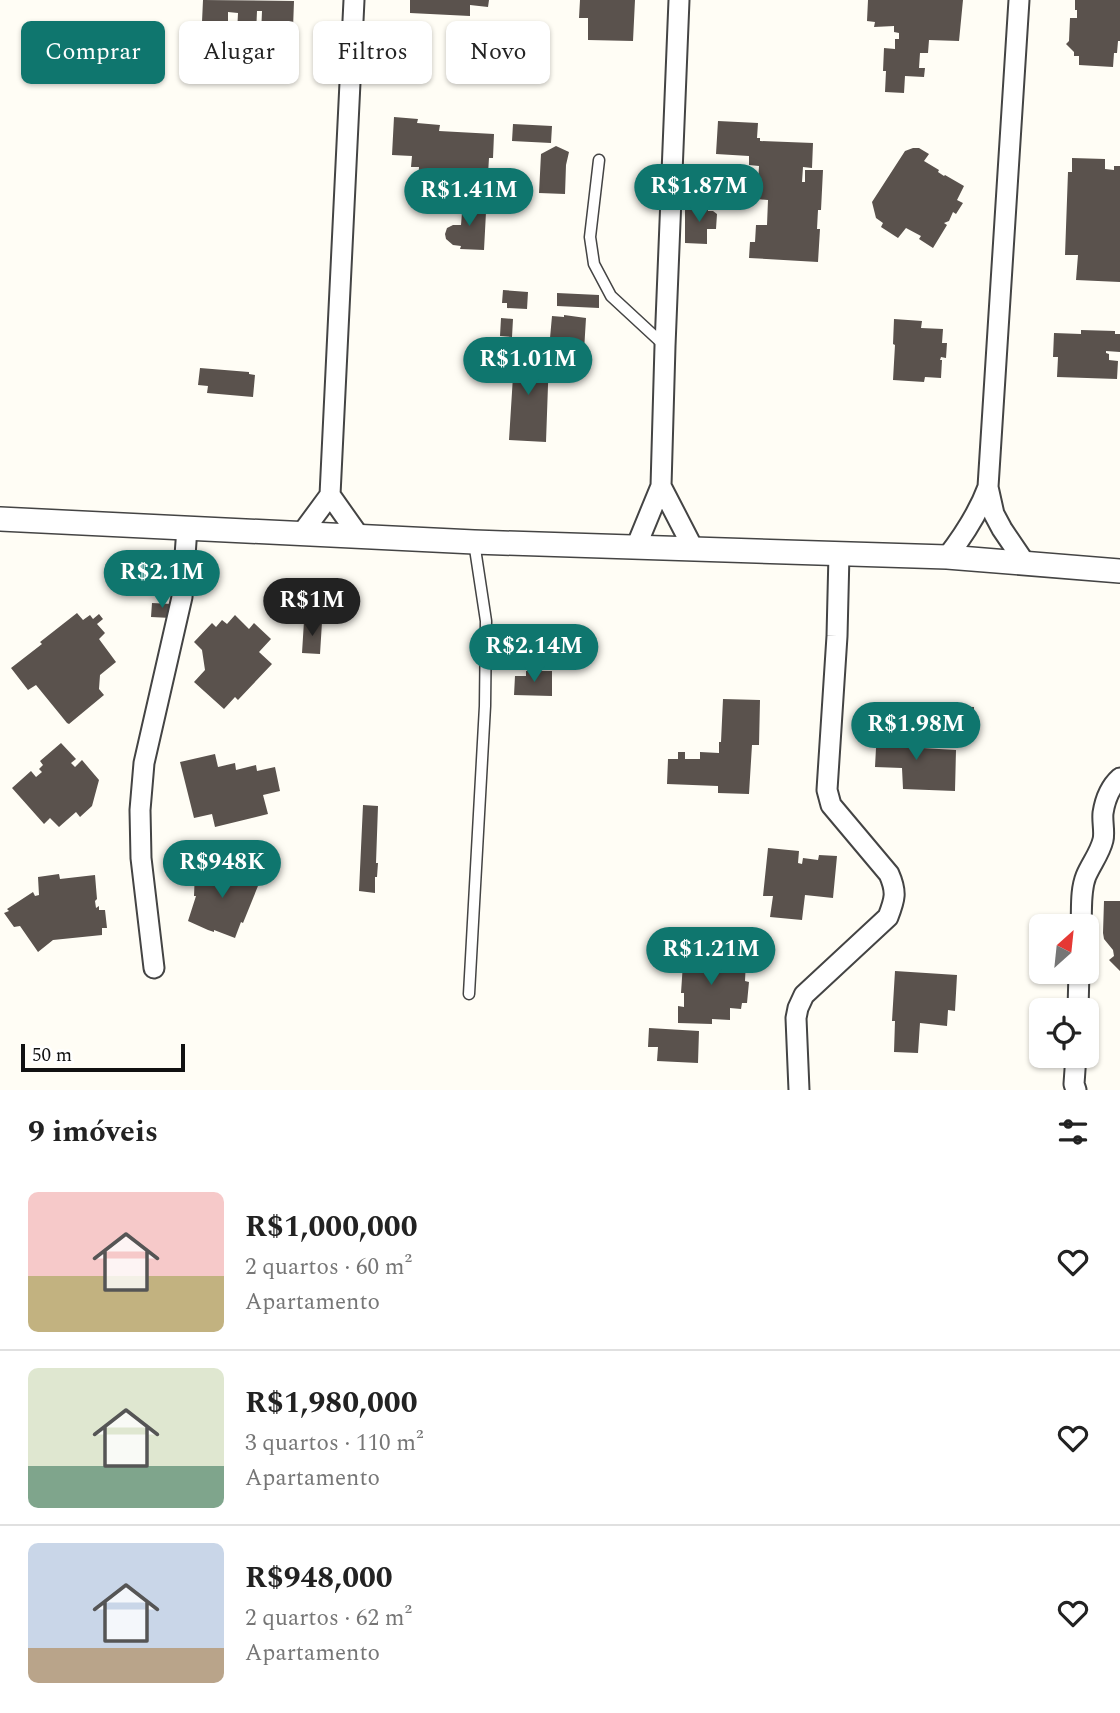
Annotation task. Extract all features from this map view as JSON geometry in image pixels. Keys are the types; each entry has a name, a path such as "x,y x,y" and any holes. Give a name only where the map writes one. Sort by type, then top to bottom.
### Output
{"street":[{"path":"302,533 330,495 354,0"},
{"path":"636,547 661,486 679,0"},
{"path":"1019,0 988,487 994,514 1025,563"},
{"path":"661,486 694,548"},
{"path":"947,557 979,511 988,487"},
{"path":"330,495 359,536"},
{"path":"0,513 25,519"},
{"path":"0,519 474,542 947,557 1120,571"},
{"path":"154,968 141,858 140,810 144,763 182,597 187,528"},
{"path":"799,1090 796,1018 804,995 888,917 895,901 895,887 889,874 831,805 827,790 837,636 839,554"},
{"path":"1082,914 1083,886 1103,839 1108,795 1113,784 1120,778"},
{"path":"1075,1068 1076,1090"}],"lane":[{"path":"599,160 590,237 594,264 611,296 665,346"},
{"path":"469,994 485,706 486,621 474,542"}],"building":[{"path":"203,0 294,1 293,21 262,21 262,11 257,11 257,21 238,21 238,13 228,12 228,21 202,21"},
{"path":"410,0 489,0 488,7 470,5 470,16 410,13"},
{"path":"580,0 635,0 633,41 588,40 588,18 579,18"},
{"path":"868,0 963,0 959,41 929,40 928,53 920,53 919,68 925,68 924,77 905,76 904,93 885,92 884,48 895,49 895,39 899,39 899,33 894,32 894,26 874,27 875,22 867,21"},
{"path":"1075,0 1120,0 1120,41 1117,53 1114,53 1113,67 1079,65 1079,56 1074,56 1074,52 1066,44 1069,41 1070,18 1077,18"},
{"path":"394,117 418,119 417,123 440,125 439,131 494,134 487,190 418,186 419,167 411,167 412,156 392,155"},
{"path":"718,121 758,123 757,138 760,138 760,141 813,143 812,168 803,167 802,182 805,182 805,170 823,170 821,210 818,210 818,262 749,258 750,242 755,242 756,225 767,225 768,200 757,199 759,166 749,165 749,156 716,154"},
{"path":"513,124 552,126 551,143 512,141"},
{"path":"556,146 569,152 565,194 539,193 541,154"},
{"path":"919,148 929,154 924,161 944,176 964,186 957,200 963,203 956,214 953,212 949,221 944,223 947,225 933,248 919,239 921,236 906,228 898,238 881,227 883,223 876,218 872,202 905,151"},
{"path":"1072,158 1105,159 1105,169 1114,170 1114,166 1120,166 1120,282 1076,280 1078,255 1065,255 1068,172 1072,172"},
{"path":"463,200 484,203 484,250 460,249 461,246 453,245 446,239 447,228 461,225"},
{"path":"685,207 708,207 708,211 717,214 716,229 707,229 707,244 685,243"},
{"path":"503,290 528,292 527,309 507,308 507,303 502,303"},
{"path":"557,293 599,295 599,308 557,306"},
{"path":"552,316 586,318 584,351 549,349"},
{"path":"501,318 513,319 512,337 500,336"},
{"path":"894,319 922,321 921,328 943,329 942,343 947,343 946,358 941,357 940,360 941,378 925,377 924,382 893,380"},
{"path":"1081,330 1115,331 1115,334 1120,334 1120,352 1106,351 1109,360 1118,361 1117,379 1057,377 1058,357 1053,357 1054,333 1081,334"},
{"path":"520,352 535,352 535,356 549,357 546,442 509,440 513,376 503,375 504,359 513,359 513,355 520,356"},
{"path":"200,368 249,372 255,375 253,397 207,393 208,386 198,385"},
{"path":"152,603 172,604 171,618 151,617"},
{"path":"77,613 83,620 90,615 93,619 99,614 103,619 97,624 105,633 99,639 116,662 100,675 99,689 104,695 69,724 36,685 28,690 11,668"},
{"path":"235,615 249,629 254,623 271,639 259,652 272,664 238,700 235,697 224,709 194,682 205,670 202,650 194,642 212,623 216,627 222,620 227,624"},
{"path":"304,621 322,622 320,654 302,653"},
{"path":"526,671 552,671 552,696 514,695 515,676 526,676"},
{"path":"723,699 760,700 759,745 752,745 749,794 718,793 718,786 667,784 668,759 678,759 678,752 685,752 685,759 700,759 700,752 719,753"},
{"path":"945,706 974,707 974,721 945,720"},
{"path":"877,729 906,730 905,747 956,750 955,791 903,789 902,768 875,767"},
{"path":"61,743 76,759 71,763 75,767 82,760 99,780 92,806 80,817 76,812 59,827 50,818 44,824 12,788 31,771 36,777 42,772 39,769 43,765 40,761"},
{"path":"215,754 218,767 235,763 236,770 256,765 257,771 275,767 280,791 263,795 268,814 215,827 212,814 194,818 180,762"},
{"path":"363,805 378,806 375,893 359,891"},
{"path":"768,848 799,851 798,863 802,864 803,858 818,860 819,855 837,856 833,898 805,895 802,920 770,917 773,896 763,896"},
{"path":"195,870 225,870 225,873 231,874 232,870 260,881 235,938 188,921 196,896"},
{"path":"59,874 60,879 95,875 96,908 99,906 99,910 105,910 107,928 102,928 102,935 53,940 38,952 20,926 14,927 4,913 33,892 35,896 39,895 38,877"},
{"path":"1104,901 1120,901 1120,971 1109,960 1114,956 1113,950 1104,939"},
{"path":"687,940 706,941 704,964 720,965 721,958 746,959 745,981 749,982 747,1003 742,1003 741,1009 730,1008 730,1020 712,1019 712,1024 678,1023 678,1006 684,1007 684,993 681,993"},
{"path":"895,971 957,975 955,1011 948,1010 947,1026 920,1023 918,1053 894,1052 895,1021 892,1021"},
{"path":"649,1028 699,1031 698,1063 657,1061 658,1047 648,1047"}]}
